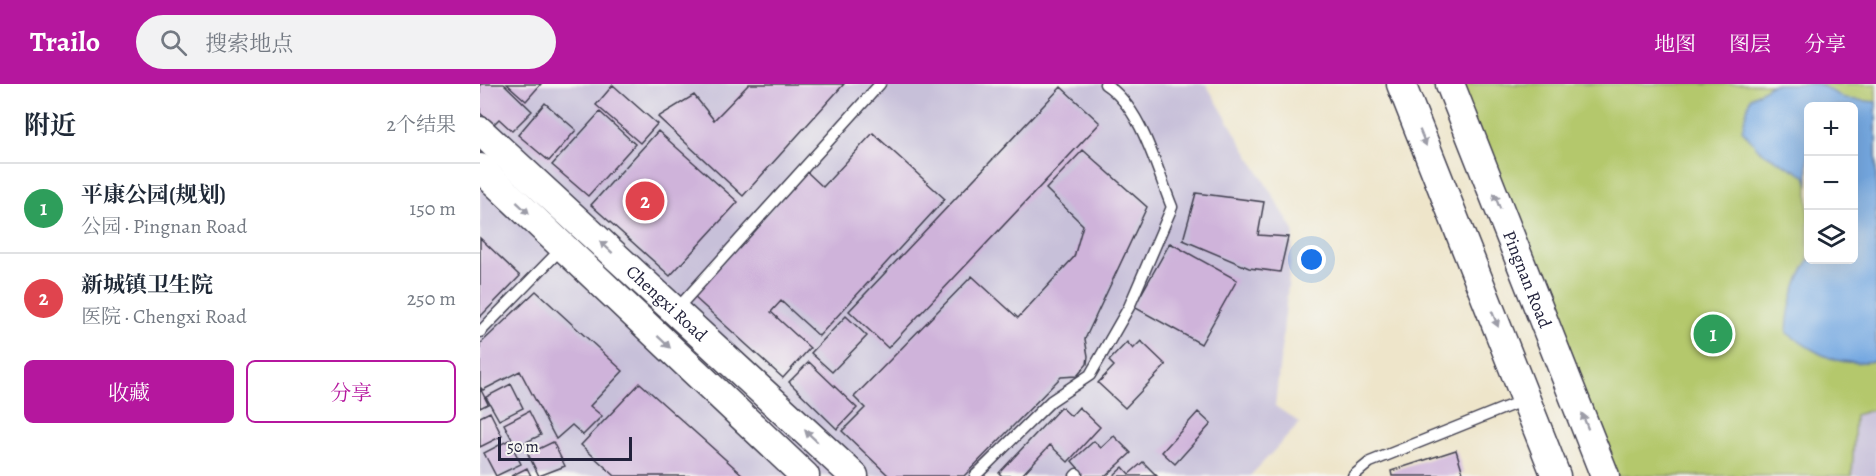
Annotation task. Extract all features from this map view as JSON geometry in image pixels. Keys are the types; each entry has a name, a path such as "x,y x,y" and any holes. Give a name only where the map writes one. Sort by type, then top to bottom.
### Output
{"main road":[{"path":"1401,84 1556,476"},
{"name":"Pingnan Road","path":"1450,84 1605,476"},
{"name":"Chengxi Road","path":"480,131 854,476"},
{"path":"480,168 805,476"}],"lane":[{"path":"675,311 880,84"},
{"path":"975,476 1051,401 1090,375 1129,307 1172,207 1140,129 1119,93 1105,84"},
{"path":"480,332 563,247"},
{"path":"1353,476 1370,462 1527,399"}],"shaded area":[{"path":"480,84 1206,84 1294,231 1275,406 1300,423 1250,476 480,476 480,189 514,162 480,131"},
{"path":"1876,409 1876,476 1852,476 1855,415"}],"green space":[{"path":"1450,84 1876,84 1876,409 1855,415 1852,476 1605,476"}],"water":[{"path":"1772,84 1819,84 1845,99 1876,102 1876,361 1849,362 1828,358 1787,333 1793,295 1807,264 1858,264 1858,102 1804,102 1804,175 1759,150 1742,130 1750,98"}],"building":[{"path":"480,84 504,84 532,111 512,131 499,119 493,125 480,113"},
{"path":"507,84 541,84 526,101"},
{"path":"749,84 844,84 743,196 658,117 694,95 714,120"},
{"path":"613,85 657,124 640,143 596,105"},
{"path":"1061,87 1100,123 888,348 849,311"},
{"path":"545,103 576,130 549,161 518,135"},
{"path":"600,112 635,144 588,196 552,165"},
{"path":"658,131 738,202 670,276 591,205"},
{"path":"873,133 945,199 819,336 781,301 771,312 810,348 783,378 693,296 807,172 823,187"},
{"path":"1083,150 1147,207 1085,339 1087,364 1077,376 1061,377 964,476 889,476 842,431 865,408 854,397 972,276 1018,318 1074,257 1083,225 1046,189"},
{"path":"1196,193 1264,202 1258,235 1288,237 1280,272 1249,268 1183,240"},
{"path":"480,238 520,276 480,317"},
{"path":"1170,243 1237,280 1201,344 1134,307"},
{"path":"536,291 623,371 590,406 602,416 583,435 572,425 556,439 520,371 483,390 480,387 480,344"},
{"path":"846,316 867,336 832,372 811,353"},
{"path":"1141,341 1166,365 1125,408 1098,383 1114,366 1109,361 1127,342 1133,349"},
{"path":"809,362 857,408 837,429 789,382"},
{"path":"640,383 744,476 615,476 581,445"},
{"path":"511,384 523,408 499,420 486,397"},
{"path":"480,388 488,404 480,408"},
{"path":"1061,407 1071,416 1079,407 1100,427 1068,462 1050,445 1021,476 1002,476 999,473"},
{"path":"529,411 541,435 516,447 504,424"},
{"path":"490,412 502,436 480,447 480,417"},
{"path":"1198,412 1211,424 1175,464 1162,452"},
{"path":"1114,436 1131,453 1106,476 1081,476 1076,471 1079,469 1072,461 1094,441 1101,448"},
{"path":"509,440 521,464 496,476 484,453"},
{"path":"553,442 565,466 539,476 528,454"},
{"path":"1456,450 1463,473 1454,476 1392,476 1391,471"},
{"path":"1143,462 1157,476 1113,476 1123,467 1129,474"},
{"path":"527,468 531,476 511,476"}],"place":[{"name":"新城镇卫生院","path":"645,201"},
{"name":"平康公园(规划)","path":"1713,334"}]}
